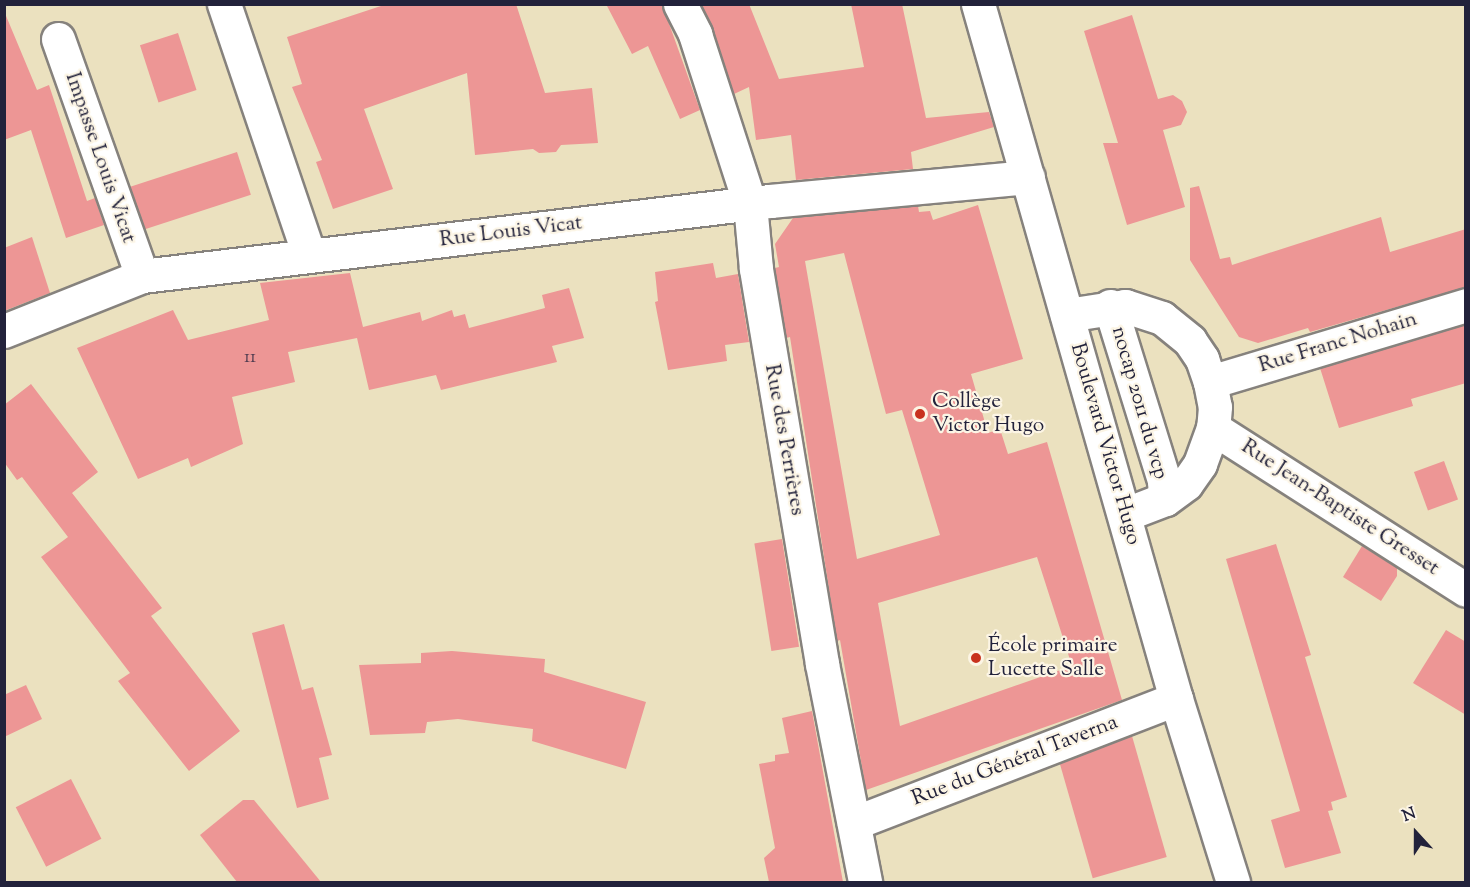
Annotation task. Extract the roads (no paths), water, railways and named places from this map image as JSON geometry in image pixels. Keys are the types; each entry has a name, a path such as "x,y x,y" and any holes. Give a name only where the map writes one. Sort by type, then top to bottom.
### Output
{"street":[{"path":"224,4 309,255"},
{"name":"Rue des Perrières","path":"680,4 695,34 750,204 756,269 820,653 865,882"},
{"name":"Boulevard Victor Hugo","path":"978,4 1126,514 1176,699 1233,882"},
{"name":"Impasse Louis Vicat","path":"58,39 142,276"},
{"name":"Rue Louis Vicat","path":"4,331 142,276 750,204 1028,177"},
{"name":"Rue Franc Nohain","path":"1210,382 1466,305"},
{"path":"1067,315 1110,306 1145,310 1175,327 1202,358 1210,382 1215,407 1213,428 1200,464 1186,484 1165,500 1126,514"},
{"name":"nocap 2011 du vcp","path":"1110,306 1164,480 1165,500"},
{"name":"Rue Jean-Baptiste Gresset","path":"1213,428 1466,590"},
{"name":"Rue du Général Taverna","path":"854,823 1176,699"}],"place":[{"name":"Collège Victor Hugo","path":"920,414"},
{"name":"École primaire Lucette Salle","path":"976,658"}]}
